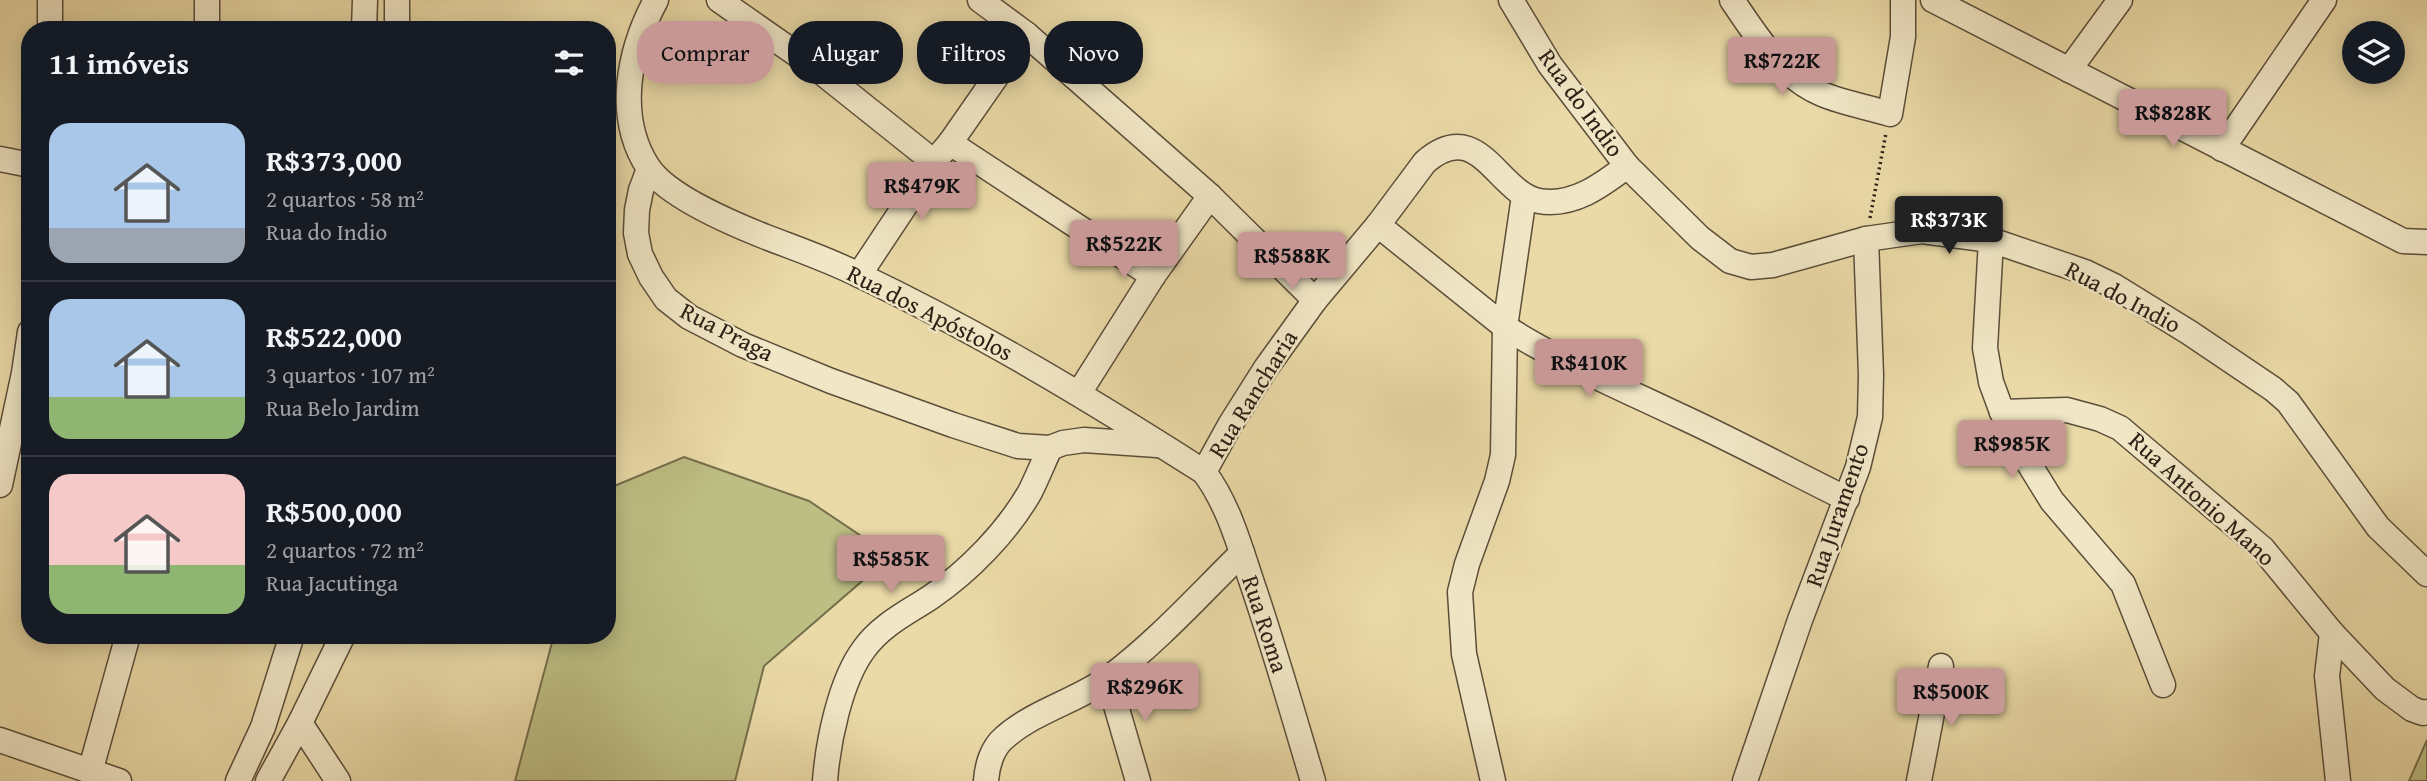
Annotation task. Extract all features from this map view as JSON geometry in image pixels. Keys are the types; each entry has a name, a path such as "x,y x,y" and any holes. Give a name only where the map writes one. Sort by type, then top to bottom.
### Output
{"street":[{"path":"50,0 50,21"},
{"path":"206,21 207,0"},
{"path":"365,0 365,21"},
{"path":"397,0 397,21"},
{"path":"649,169 638,147 630,117 629,78 635,48 656,0"},
{"path":"719,0 815,67 934,162"},
{"path":"980,0 1008,21"},
{"path":"1731,0 1768,51 1800,82 1822,94 1890,114 1903,37 1903,0"},
{"path":"1933,0 2403,241 2427,242"},
{"path":"2069,70 2120,0"},
{"path":"2222,149 2324,0"},
{"name":"Rua do Indio","path":"1513,1 1550,65 1627,166 1700,238 1730,261 1751,268 1773,265 1866,239 1922,231 1991,240 2075,268 2114,286 2190,333 2288,402 2378,527 2427,573"},
{"path":"1030,38 1210,197 1315,300"},
{"path":"859,275 934,162 991,84"},
{"path":"950,143 1153,276"},
{"name":"Rua Rancharia","path":"1205,472 1230,425 1266,368 1315,300 1435,153 1452,147 1486,158 1524,195"},
{"path":"0,159 21,163"},
{"path":"1493,781 1464,654 1460,592 1467,564 1487,513 1503,455 1505,327 1524,195 1537,201 1554,202 1574,198 1597,188 1627,166"},
{"name":"Rua dos Apóstolos","path":"649,169 665,185 714,214 859,275 1040,369 1205,472"},
{"name":"Rua Praga","path":"649,169 637,210 636,233 640,254 651,278 666,299 688,317 743,345 883,401 1018,446 1050,449"},
{"path":"1079,393 1153,276 1210,197"},
{"path":"1378,225 1505,327 1568,363 1847,499"},
{"name":"Rua Juramento","path":"1745,781 1800,620 1858,467 1870,417 1866,239"},
{"path":"1991,240 1985,348 1990,382 2001,412 2052,502 2123,584 2163,685"},
{"path":"0,485 21,386"},
{"name":"Rua Antonio Mano","path":"2001,412 2067,410 2120,428 2263,549 2332,633 2385,689 2412,709 2427,712"},
{"path":"825,781 838,712 848,679 862,650 878,632 932,597 988,546 1030,492 1050,449 1063,443 1084,440 1161,446"},
{"name":"Rua Roma","path":"1205,472 1220,496 1242,553 1313,781"},
{"path":"986,781 992,754 1001,739 1021,725 1108,678 1152,641 1242,553"},
{"path":"2332,633 2327,676 2338,781"},
{"path":"90,772 126,644"},
{"path":"240,780 263,727 289,644"},
{"path":"268,781 339,644"},
{"path":"1919,781 1941,666"},
{"path":"1108,678 1138,781"},
{"path":"300,723 338,781"},
{"path":"0,740 119,781"}],"path":[{"path":"1866,239 1890,114"}],"green space":[{"path":"684,457 809,501 891,556 764,666 735,781 515,781 552,644 616,644 616,485"},
{"path":"2427,740 2427,781 2409,781"}]}
